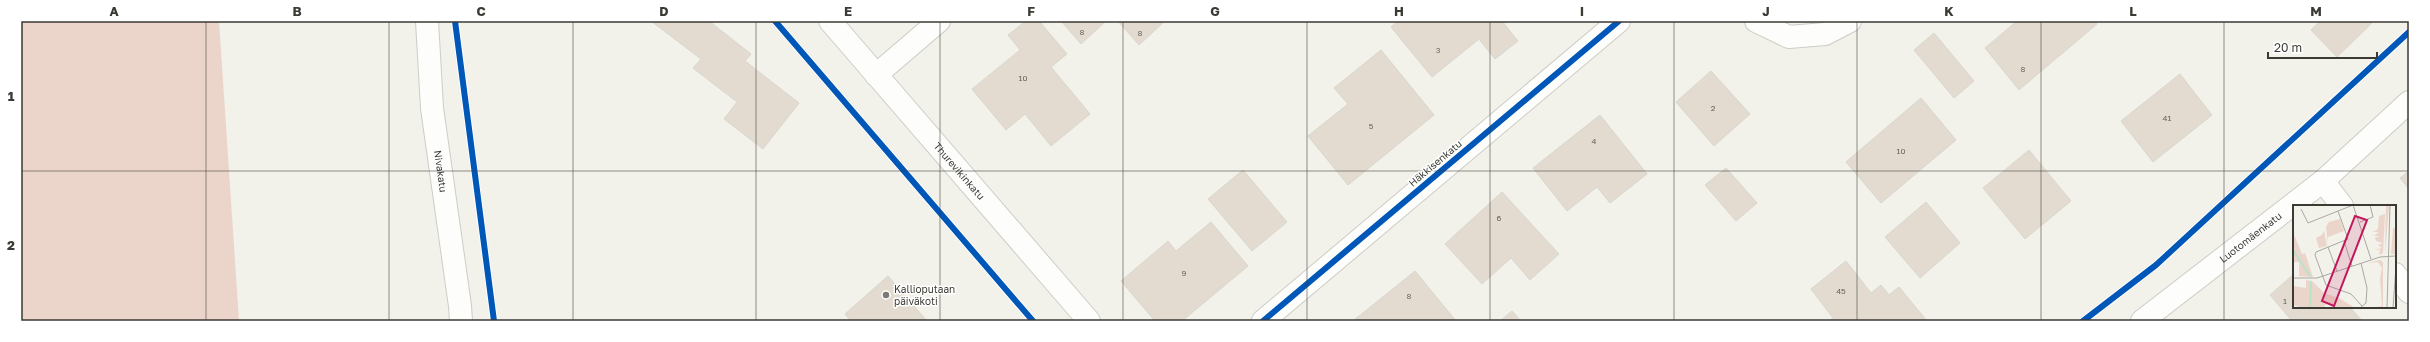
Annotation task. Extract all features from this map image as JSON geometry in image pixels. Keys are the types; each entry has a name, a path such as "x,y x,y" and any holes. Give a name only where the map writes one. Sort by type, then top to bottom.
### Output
{"street":[{"name":"Nivakatu","path":"427,21 432,108 460,306 460,321"},
{"name":"Thurevikinkatu","path":"830,21 1089,321"},
{"path":"876,75 939,21"},
{"name":"Häkkisenkatu","path":"1263,321 1619,21"},
{"path":"1756,21 1789,37 1824,34 1850,21"},
{"name":"Luotomäenkatu","path":"2142,321 2323,181 2409,102"},
{"path":"2323,181 2341,205"},
{"path":"2396,275 2409,292"}],"shaded area":[{"path":"21,21 219,21 239,321 21,321"}],"building":[{"path":"651,21 709,21 751,54 745,61 799,103 763,149 724,119 737,102 693,68 701,59"},
{"path":"1026,21 1039,21 1067,54 1051,67 1090,114 1051,146 1025,114 1006,130 972,89 1020,50 1008,35"},
{"path":"1061,21 1106,21 1081,44"},
{"path":"1118,21 1165,21 1139,45"},
{"path":"1398,21 1502,21 1518,41 1495,59 1479,39 1432,77 1391,27"},
{"path":"2017,21 2095,21 2097,24 2019,90 1985,48"},
{"path":"2320,21 2373,22 2337,57 2311,30"},
{"path":"1934,33 1974,81 1954,98 1914,50"},
{"path":"1381,50 1434,115 1348,185 1308,136 1348,104 1334,88"},
{"path":"1711,71 1750,114 1714,146 1676,102"},
{"path":"2180,74 2212,115 2153,162 2121,121"},
{"path":"1921,98 1956,140 1881,203 1846,162"},
{"path":"1600,115 1647,174 1610,203 1597,187 1567,211 1533,168"},
{"path":"2029,150 2071,201 2025,239 1983,188"},
{"path":"1726,168 1757,203 1736,221 1705,185"},
{"path":"1243,170 1287,222 1252,251 1208,199"},
{"path":"2409,171 2409,189 2400,178"},
{"path":"1502,192 1559,254 1530,280 1511,258 1482,284 1445,244"},
{"path":"1926,202 1960,243 1920,278 1885,237"},
{"path":"1211,222 1248,266 1182,321 1155,321 1121,281 1168,241 1176,251"},
{"path":"1846,261 1871,293 1881,285 1889,295 1899,287 1927,321 1829,321 1833,318 1811,289"},
{"path":"1415,271 1456,321 1353,321"},
{"path":"2293,275 2293,308 2351,308 2362,321 2292,321 2270,295"},
{"name":"Kallioputaan päiväkoti","path":"888,276 927,321 851,321 845,314"},
{"path":"1512,311 1521,321 1500,321"}],"cycle path":[{"path":"455,21 494,321"},
{"path":"775,21 1033,321"},
{"path":"1263,321 1619,21"},
{"path":"2083,321 2156,265 2409,32"}],"place":[{"name":"Kallioputaan päiväkoti","path":"886,295"}]}
